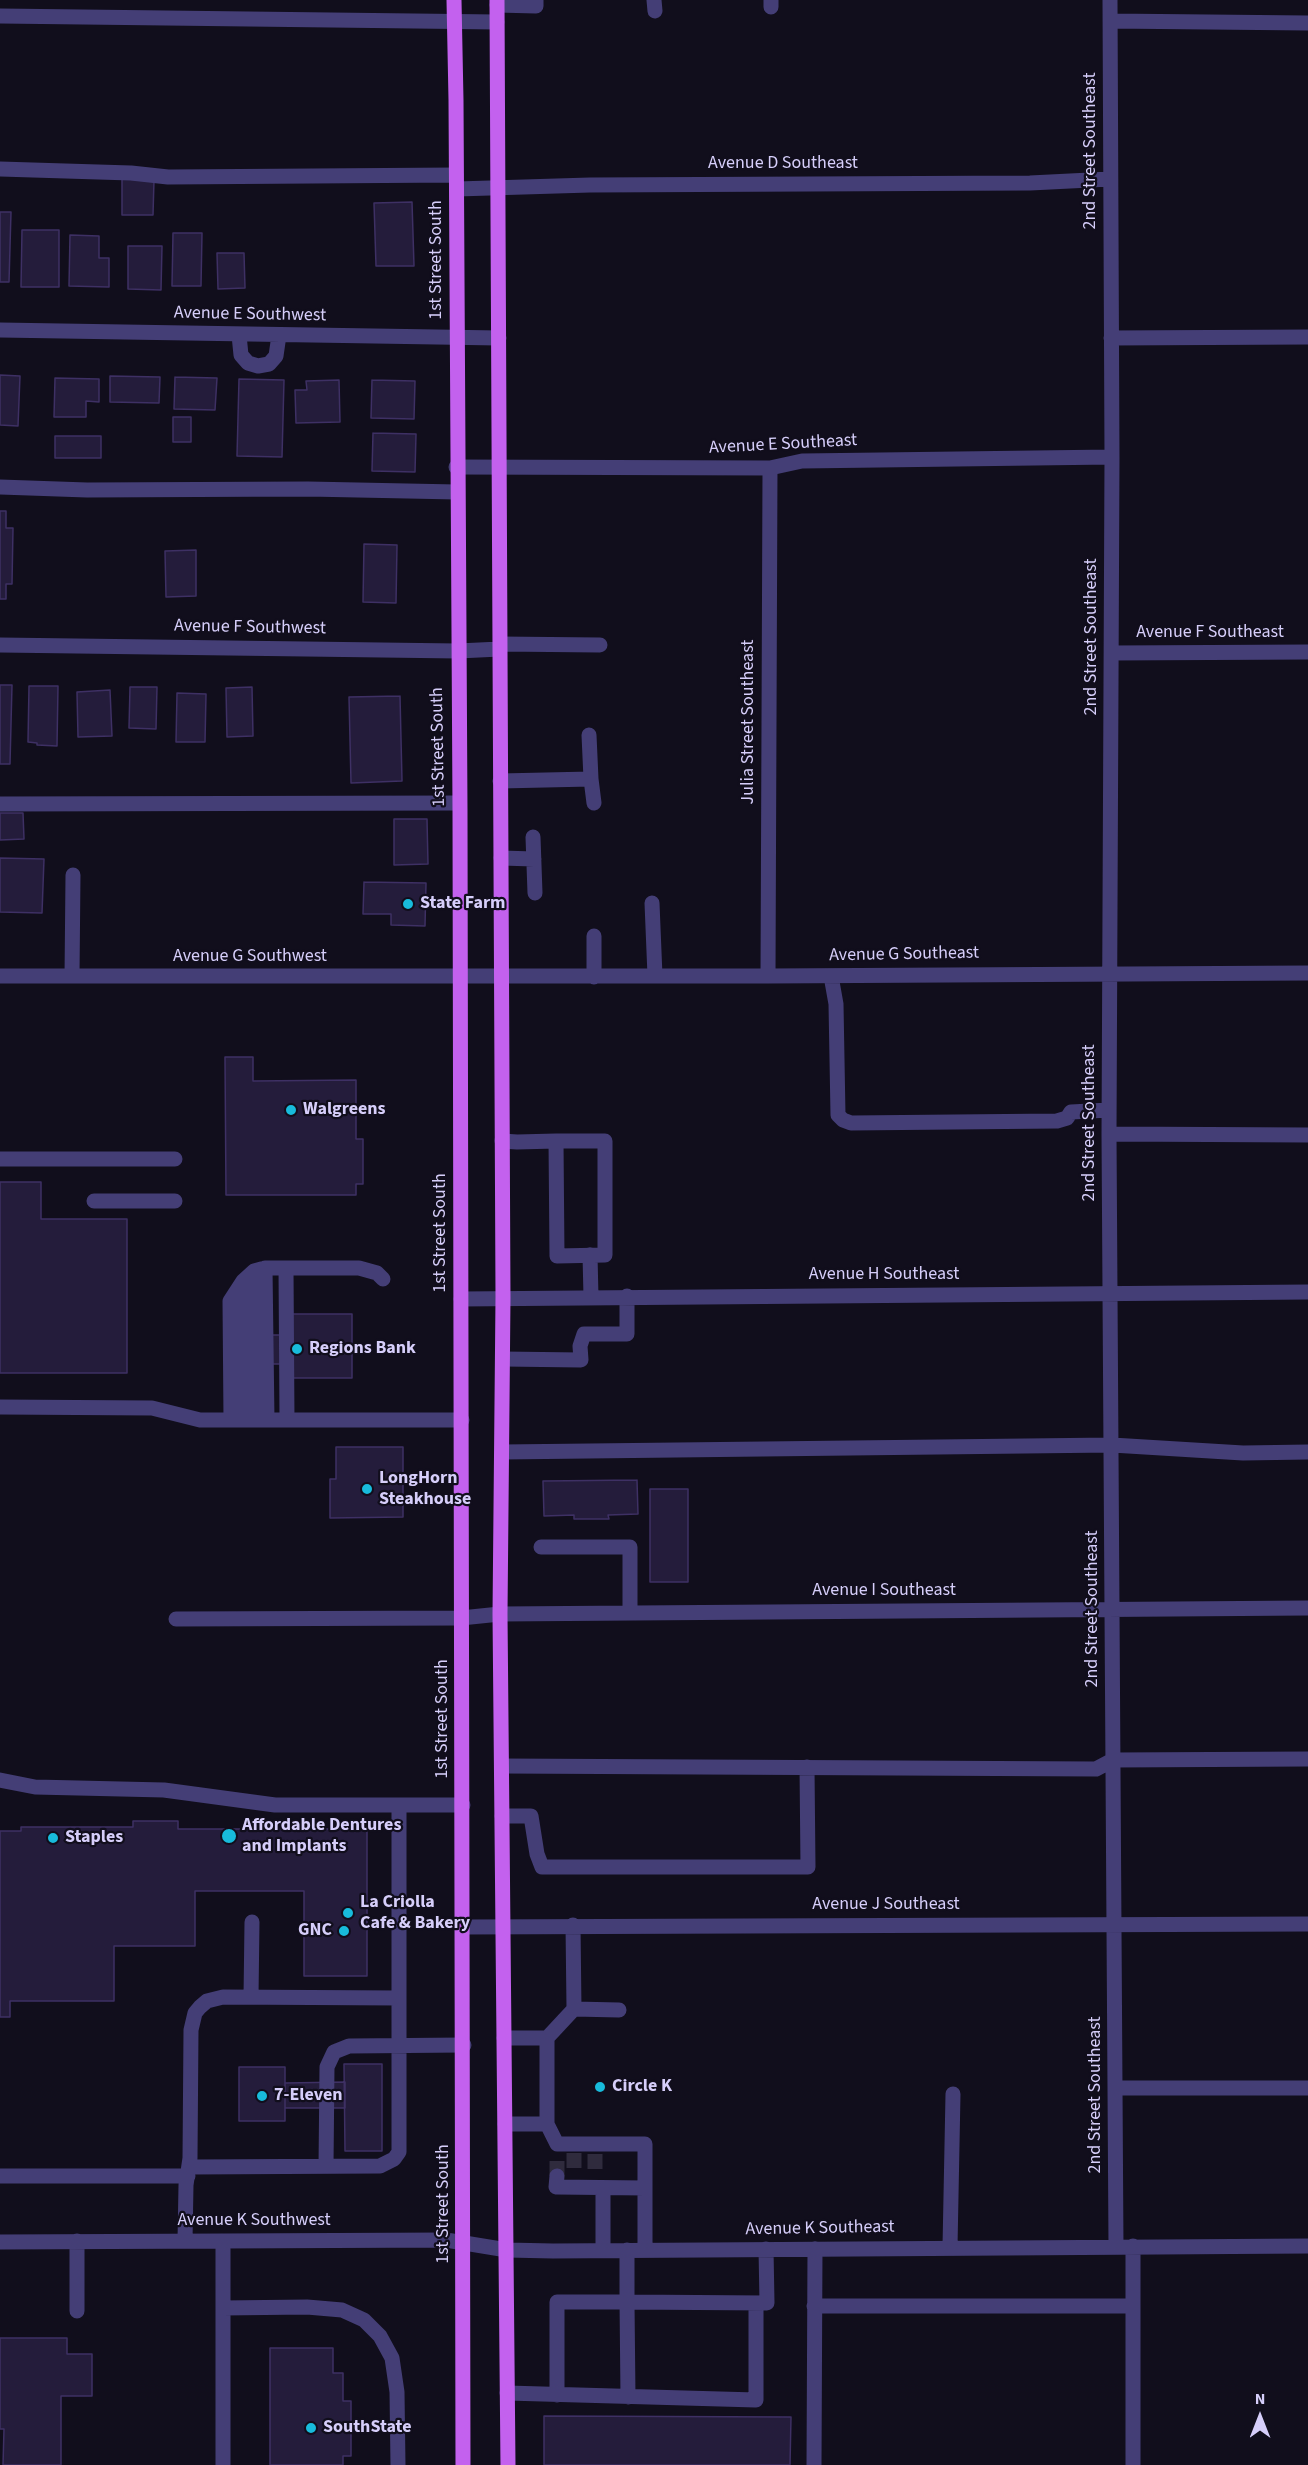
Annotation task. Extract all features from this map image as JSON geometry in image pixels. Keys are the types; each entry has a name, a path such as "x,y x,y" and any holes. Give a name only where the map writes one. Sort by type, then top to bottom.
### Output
{"main road":[{"name":"1st Street South","path":"454,0 457,182 458,977 462,1420 463,2465"},
{"path":"497,3 503,1297 500,1614 508,2465"}],"street":[{"path":"497,3 536,6 536,0"},
{"name":"2nd Street Southeast","path":"1110,0 1112,653 1109,1134 1116,2246"},
{"path":"0,16 497,22"},
{"path":"1110,21 1308,23"},
{"name":"Avenue D Southeast","path":"0,169 131,172 168,177 457,182 498,188 602,185 1030,183 1110,179"},
{"name":"Avenue E Southwest","path":"0,330 498,338"},
{"path":"238,335 241,355 248,363 258,366 269,364 276,356 279,335"},
{"path":"1111,338 1308,337"},
{"name":"Avenue E Southeast","path":"456,467 770,468 802,461 1112,457"},
{"name":"Julia Street Southeast","path":"768,976 770,468"},
{"path":"0,487 87,490 308,489 457,492"},
{"name":"Avenue F Southwest","path":"0,645 458,651 500,646 600,645"},
{"name":"Avenue F Southeast","path":"1112,653 1308,652"},
{"path":"589,735 594,803"},
{"path":"500,782 591,779"},
{"path":"0,804 459,803"},
{"path":"533,837 535,893"},
{"path":"501,858 534,859"},
{"path":"72,976 73,875"},
{"path":"652,903 654,976"},
{"path":"594,936 594,977"},
{"name":"Avenue G Southeast","path":"501,977 1308,972"},
{"name":"Avenue G Southwest","path":"0,976 501,977"},
{"path":"831,976 836,1004 838,1115 843,1120 851,1123 1058,1121 1067,1118 1071,1112 1109,1110"},
{"path":"1109,1134 1308,1135"},
{"path":"502,1141 556,1141 605,1141 605,1255 557,1256 556,1141"},
{"path":"0,1159 175,1159"},
{"path":"94,1201 175,1201"},
{"path":"590,1255 591,1297"},
{"path":"260,1420 230,1301 265,1271 359,1268 377,1273 383,1279"},
{"path":"260,1420 265,1271"},
{"path":"260,1420 265,1271"},
{"name":"Avenue H Southeast","path":"461,1299 1308,1292"},
{"path":"503,1359 580,1360 580,1346 584,1334 627,1334 627,1296"},
{"path":"0,1407 152,1408 200,1420 462,1420"},
{"path":"502,1452 1112,1445 1243,1453 1308,1452"},
{"path":"541,1547 630,1547 630,1613"},
{"name":"Avenue I Southeast","path":"176,1618 461,1618 500,1614 1308,1608"},
{"path":"502,1766 1096,1769 1113,1760 1308,1759"},
{"path":"502,1816 531,1816 537,1854 542,1867 808,1867 807,1767"},
{"path":"0,1780 43,1788 164,1790 275,1805 463,1805"},
{"path":"0,2176 380,2166 394,2159 399,2152 399,1805"},
{"path":"251,1997 252,1922"},
{"name":"Avenue J Southeast","path":"463,1927 1042,1923 1308,1924"},
{"path":"573,1925 574,2009 547,2038 547,2124 557,2148 595,2149 645,2144 645,2250"},
{"path":"185,2241 192,2021 195,2013 207,2001 223,1997 399,1998"},
{"path":"574,2009 619,2010"},
{"path":"504,2038 547,2038"},
{"path":"326,2166 327,2067 334,2052 349,2046 464,2045"},
{"path":"1116,2088 1308,2088"},
{"path":"950,2247 954,2094"},
{"path":"505,2124 547,2124"},
{"path":"557,2176 556,2187 574,2182 645,2188"},
{"path":"598,2184 603,2250"},
{"name":"Avenue K Southwest","path":"0,2242 446,2240 507,2250"},
{"path":"77,2241 77,2311"},
{"path":"223,2241 223,2465"},
{"path":"1133,2246 1133,2465"},
{"name":"Avenue K Southeast","path":"507,2250 1308,2246"},
{"path":"557,2394 557,2302 767,2303 766,2249"},
{"path":"814,2465 815,2249"},
{"path":"627,2250 628,2397"},
{"path":"507,2393 756,2400 756,2303"},
{"path":"814,2306 1133,2306"},
{"path":"223,2308 307,2307 342,2310 364,2319 380,2336 392,2358 397,2392 398,2465"}],"building":[{"path":"122,179 154,180 153,215 122,215"},
{"path":"412,202 414,266 376,266 374,203"},
{"path":"0,212 11,212 9,282 0,282"},
{"path":"22,230 59,230 59,287 21,287"},
{"path":"173,233 202,233 201,286 172,286"},
{"path":"70,235 99,236 99,258 109,258 109,287 69,286"},
{"path":"128,246 162,246 161,290 128,289"},
{"path":"217,253 244,253 245,288 218,289"},
{"path":"0,375 20,376 18,426 0,425"},
{"path":"110,376 160,377 159,403 110,402"},
{"path":"175,377 217,378 215,410 174,409"},
{"path":"55,378 99,379 99,402 86,401 86,417 54,417"},
{"path":"239,379 284,380 282,457 237,456"},
{"path":"339,380 340,422 296,423 295,390 307,390 306,381"},
{"path":"372,380 415,381 414,419 371,418"},
{"path":"173,417 191,417 191,442 173,442"},
{"path":"373,433 416,434 415,472 372,471"},
{"path":"55,436 101,436 101,458 55,458"},
{"path":"0,511 6,511 6,528 13,528 12,584 6,584 6,599 0,599"},
{"path":"364,544 397,545 396,603 363,602"},
{"path":"196,550 196,596 166,597 165,551"},
{"path":"0,685 12,685 10,764 0,764"},
{"path":"29,686 58,686 57,746 28,742"},
{"path":"130,687 157,687 156,729 129,728"},
{"path":"252,687 253,736 227,737 226,688"},
{"path":"110,690 112,736 78,737 77,692"},
{"path":"177,693 206,694 205,742 176,742"},
{"path":"400,696 402,781 351,783 349,697"},
{"path":"0,813 23,813 24,839 0,840"},
{"path":"394,819 427,819 428,864 394,865"},
{"path":"0,858 44,859 42,913 0,912"},
{"path":"364,882 426,883 425,926 391,925 391,914 363,914"},
{"name":"Walgreens","path":"225,1057 253,1057 253,1081 356,1080 356,1139 363,1139 363,1184 356,1184 356,1195 226,1195"},
{"path":"0,1182 41,1182 41,1219 127,1219 127,1373 0,1373"},
{"name":"Regions Bank","path":"291,1314 352,1314 352,1378 291,1378 291,1364 241,1364 241,1335 291,1335"},
{"name":"LongHorn Steakhouse","path":"336,1447 403,1447 403,1517 330,1518 330,1479 336,1479"},
{"path":"637,1480 638,1514 608,1515 609,1519 574,1519 574,1515 544,1516 543,1481"},
{"path":"650,1489 688,1489 688,1582 650,1582"},
{"path":"133,1821 178,1821 178,1829 367,1829 367,1976 304,1976 304,1891 195,1891 195,1946 114,1946 114,2001 10,2001 10,2017 0,2017 0,1831 21,1831 21,1827 133,1827"},
{"path":"344,2064 382,2064 382,2151 345,2151"},
{"name":"7-Eleven","path":"239,2067 285,2067 285,2121 239,2121"},
{"path":"345,2082 345,2108 285,2108 285,2083"},
{"path":"0,2338 67,2338 67,2354 92,2354 92,2396 61,2396 61,2465 3,2465 4,2429 0,2429"},
{"name":"SouthState","path":"270,2348 333,2348 333,2373 343,2373 343,2401 351,2401 351,2456 343,2456 343,2465 270,2465"},
{"path":"544,2416 791,2417 790,2465 544,2465"}],"tunnel":[{"path":"557,2153 557,2176"},
{"path":"574,2153 574,2176"},
{"path":"595,2154 595,2176"}],"place":[{"name":"State Farm","path":"408,904"},
{"name":"Walgreens","path":"291,1110"},
{"name":"Regions Bank","path":"297,1349"},
{"name":"LongHorn Steakhouse","path":"367,1489"},
{"name":"Affordable Dentures and Implants","path":"229,1836"},
{"name":"Staples","path":"53,1838"},
{"name":"La Criolla Cafe & Bakery","path":"348,1913"},
{"name":"GNC","path":"344,1931"},
{"name":"Circle K","path":"600,2087"},
{"name":"7-Eleven","path":"262,2096"},
{"name":"SouthState","path":"311,2428"}]}
